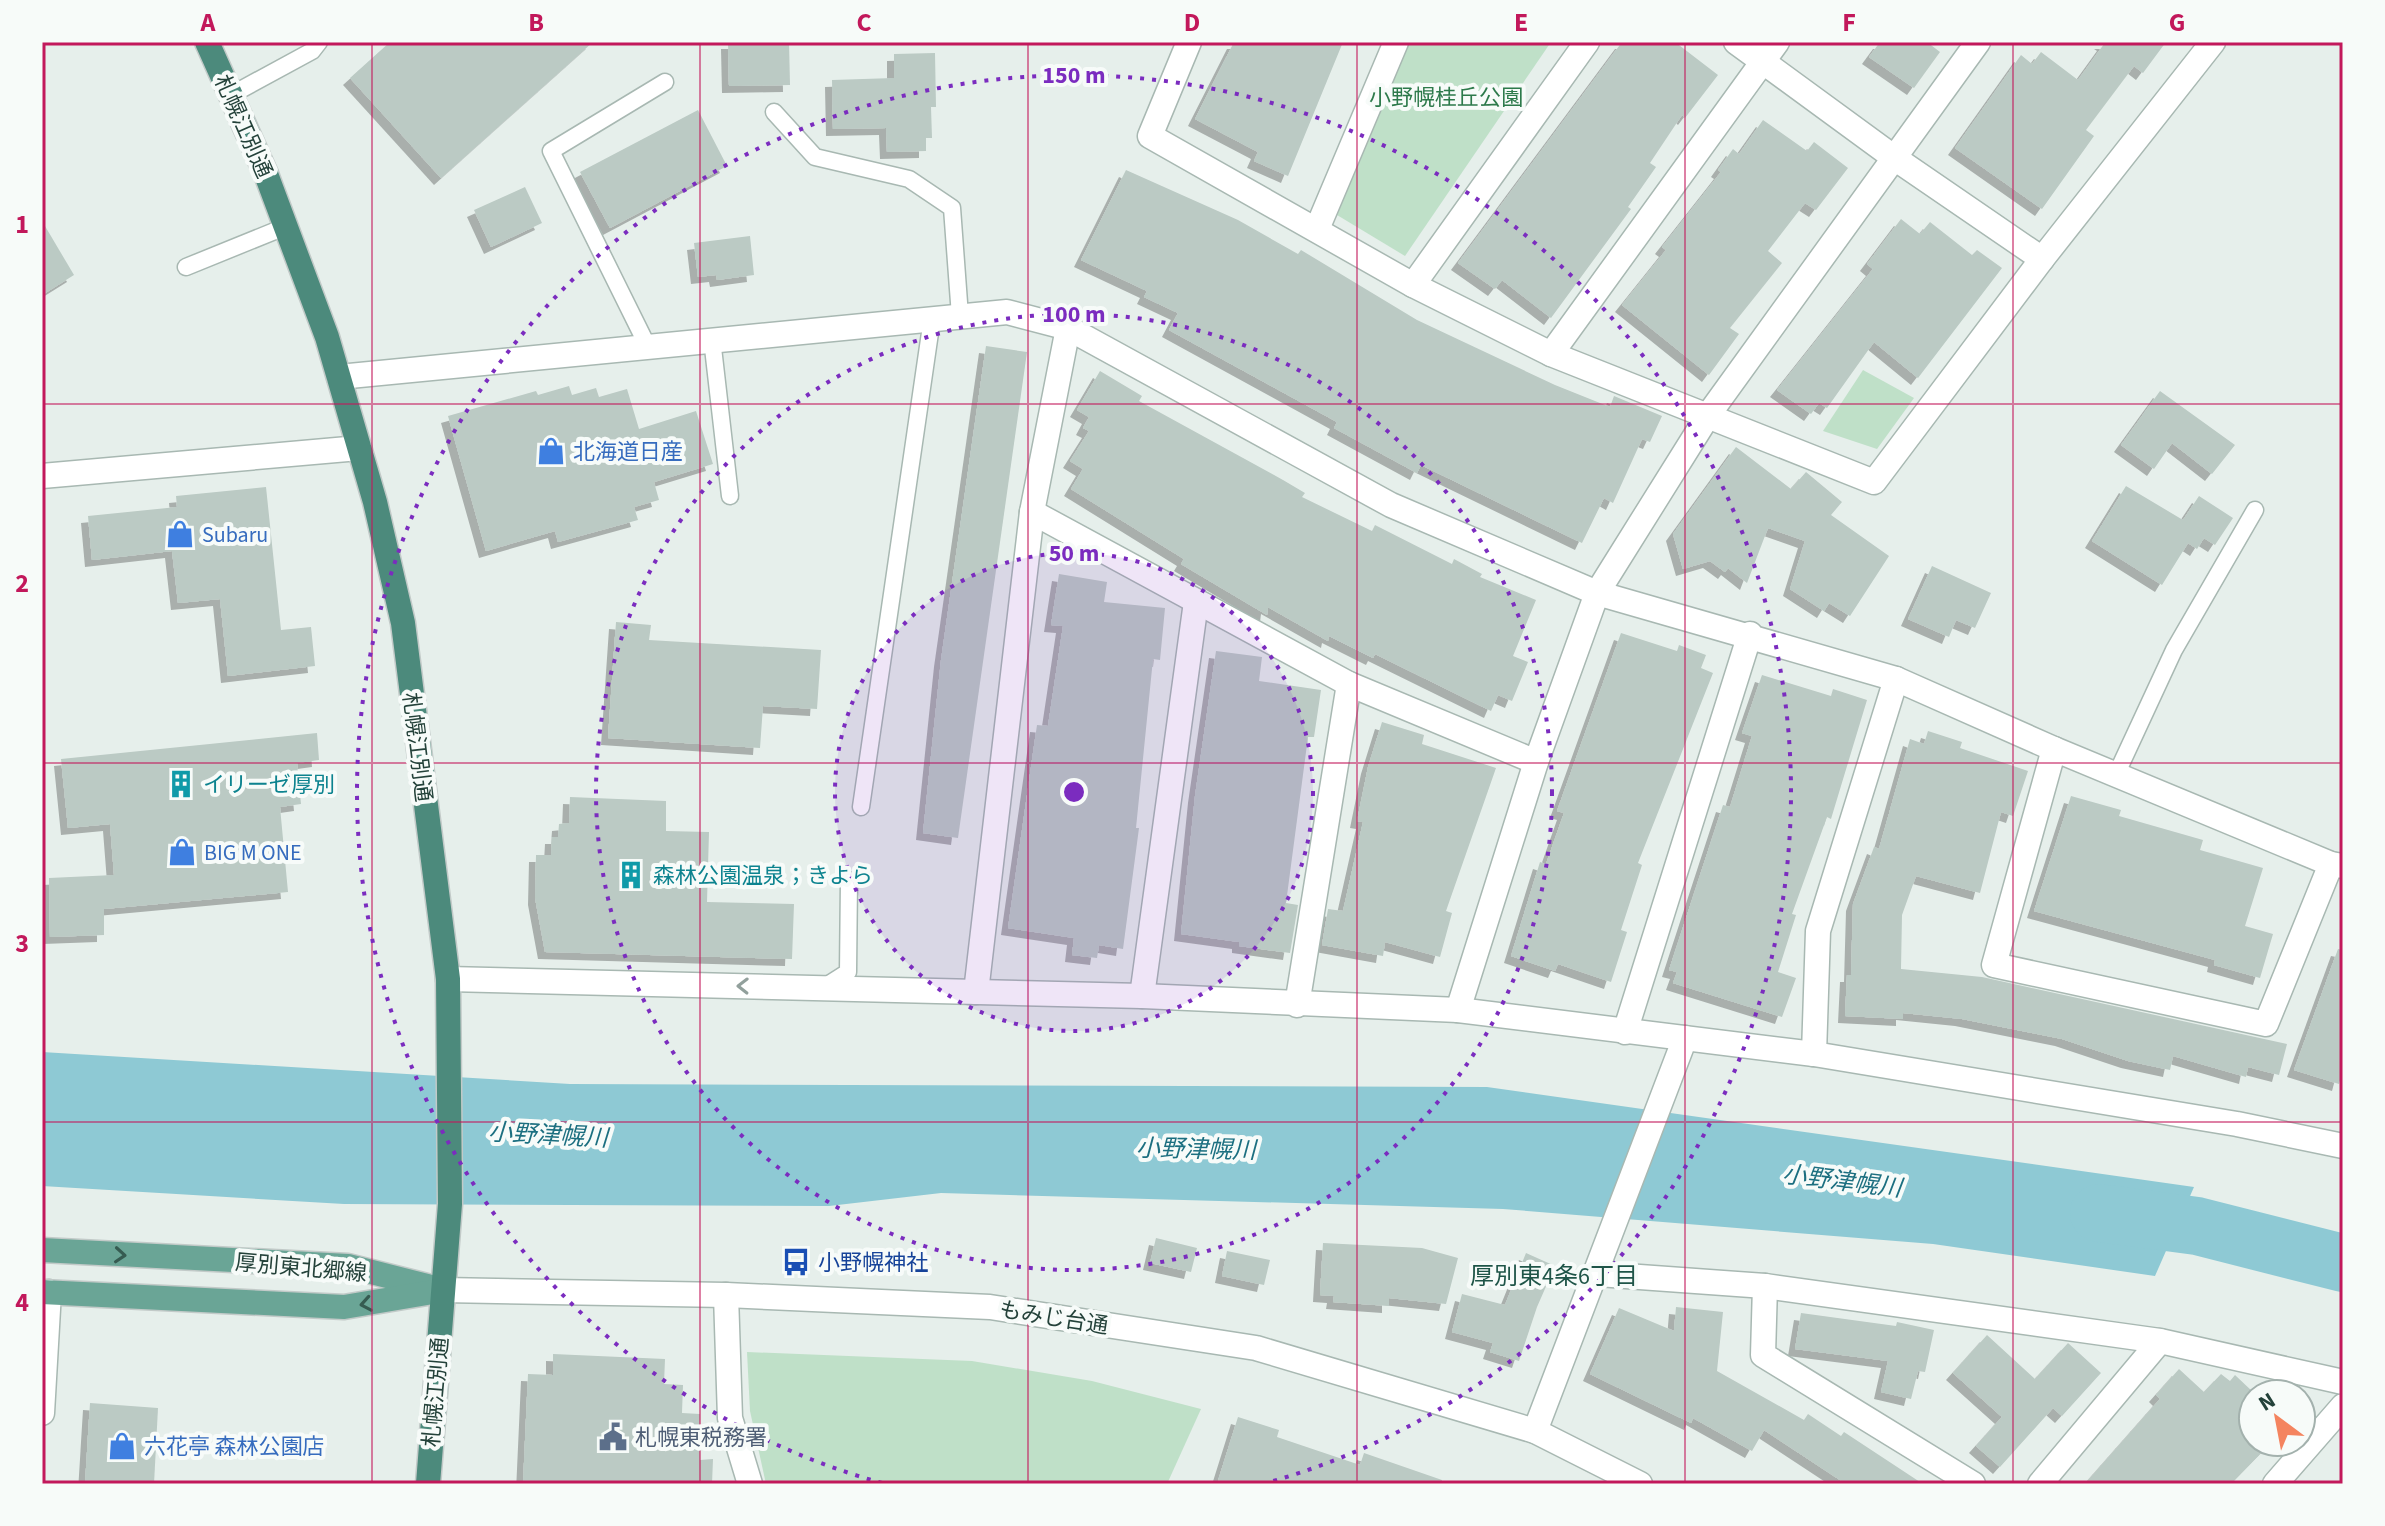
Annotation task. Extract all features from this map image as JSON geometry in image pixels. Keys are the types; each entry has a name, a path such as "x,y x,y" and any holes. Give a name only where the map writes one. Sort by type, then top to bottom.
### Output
{"highway":[{"name":"札幌江別通","path":"207,42 287,226 339,377 403,623 448,979 450,1204 428,1484"}],"main road":[{"name":"厚別東北郷線","path":"42,1250 348,1266 443,1290"},
{"name":"厚別東北郷線","path":"45,1292 344,1307 443,1290"}],"street":[{"path":"1189,42 1150,136 1413,285 1551,354 1709,414 1874,482 2042,259 2213,42"},
{"path":"1317,229 1396,42"},
{"path":"1413,285 1587,42"},
{"path":"1736,42 1770,52 1896,159 2042,259"},
{"path":"1458,1010 1536,762 1597,593 1709,414 1978,42"},
{"path":"1551,354 1770,52"},
{"path":"339,377 1007,312 1068,328 1391,505 1597,593 1750,634 1896,679 2054,749 2337,865 2266,1024 1994,965 2054,749"},
{"path":"976,992 1032,512 1068,328"},
{"path":"42,476 359,448"},
{"path":"1032,512 1349,684 1536,762"},
{"path":"1142,996 1196,602"},
{"path":"1625,1032 1750,634"},
{"path":"1814,1054 1818,931 1896,679"},
{"path":"1297,1005 1349,684"},
{"path":"448,979 1142,996 1458,1010 1814,1054 2237,1124 2343,1146"},
{"path":"1535,1431 1598,1274 1685,1038"},
{"path":"1598,1274 1765,1286 2160,1341 2343,1382"},
{"path":"1765,1286 1763,1355 1973,1484"},
{"name":"もみじ台通","path":"443,1290 726,1295 990,1307 1256,1348 1535,1431 1640,1484"},
{"path":"42,1413 45,1292"},
{"path":"726,1295 730,1418 750,1484"},
{"path":"2040,1484 2160,1341"},
{"path":"2275,1484 2343,1406"}],"lane":[{"path":"231,95 312,51 319,42"},
{"path":"647,345 551,151 665,82"},
{"path":"774,112 815,157 909,179 952,208 960,316"},
{"path":"186,267 287,226"},
{"path":"861,807 932,319"},
{"path":"712,339 730,496"},
{"path":"2116,775 2174,650 2255,510"},
{"path":"821,988 848,972 849,880"}],"green space":[{"name":"小野幌桂丘公園","path":"1409,42 1551,42 1405,256 1337,215"},
{"path":"1863,370 1914,398 1877,449 1823,431"},
{"path":"747,1352 972,1361 1092,1381 1201,1409 1167,1484 766,1484 750,1411"}],"water":[{"path":"42,1052 570,1084 1487,1087 2194,1187 2155,1276 1933,1244 1503,1209 941,1193 829,1206 344,1204 42,1186"}],"building":[{"path":"390,42 593,42 441,178 350,78"},
{"path":"728,42 789,42 790,85 729,86"},
{"path":"1234,42 1343,42 1288,176 1254,161 1258,152 1195,119"},
{"path":"1622,42 1675,42 1718,75 1685,118 1682,115 1650,163 1656,167 1628,207 1631,209 1551,318 1502,280 1495,289 1458,263"},
{"path":"1880,42 1927,42 1940,52 1914,88 1869,57"},
{"path":"2101,42 2166,42 2143,73 2134,66 2086,130 2094,136 2042,209 1955,148 2021,55 2032,64 2041,52 2078,80 2104,44"},
{"path":"935,53 936,107 931,107 932,138 926,138 926,151 887,152 886,128 833,129 832,80 894,78 894,54"},
{"path":"698,110 727,166 610,228 580,172"},
{"path":"1763,120 1807,151 1814,142 1848,168 1816,210 1805,203 1768,251 1782,263 1730,328 1739,334 1709,375 1622,305 1666,250 1662,247 1721,172 1718,170 1733,149 1739,154"},
{"path":"1126,170 1238,220 1298,254 1301,250 1417,320 1555,385 1610,407 1614,396 1662,416 1650,442 1642,439 1613,503 1604,498 1582,543 1421,465 1417,473 1334,428 1337,422 1169,330 1178,313 1144,297 1147,291 1081,260"},
{"path":"525,187 542,223 491,247 474,210"},
{"path":"1901,219 1920,234 1930,222 1972,255 1977,250 2002,268 1918,378 1874,342 1827,408 1819,403 1811,414 1777,390 1873,269 1867,264"},
{"path":"42,221 74,275 42,295"},
{"path":"750,236 754,275 717,280 716,275 698,277 694,243"},
{"path":"986,346 1027,352 958,838 923,833 941,660"},
{"path":"1100,371 1142,396 1139,401 1305,493 1302,497 1372,531 1375,525 1452,564 1454,559 1482,574 1480,577 1536,600 1513,656 1528,662 1512,701 1498,695 1491,711 1375,654 1373,658 1329,636 1328,641 1268,607 1267,615 1181,564 1184,559 1071,489 1083,469 1070,461 1089,431 1083,428 1089,417 1077,410"},
{"name":"北海道日産","path":"569,386 572,395 596,388 599,397 627,389 639,429 696,411 713,464 654,482 659,500 634,507 638,520 558,542 555,531 486,551 448,416 536,391 538,395"},
{"path":"2160,391 2235,445 2212,474 2172,443 2154,469 2121,445"},
{"path":"1736,447 1791,489 1806,472 1842,502 1831,515 1889,556 1850,616 1829,603 1824,611 1790,589 1805,541 1768,528 1747,583 1728,568 1725,572 1710,561 1683,569 1673,534"},
{"path":"2126,486 2183,520 2199,496 2233,518 2215,545 2204,538 2197,549 2188,543 2162,585 2092,541"},
{"name":"Subaru","path":"266,487 281,630 311,627 315,666 228,676 220,599 178,603 172,551 92,560 88,516 177,507 176,496"},
{"path":"1932,566 1991,593 1975,628 1956,620 1949,637 1908,619"},
{"path":"1059,574 1107,582 1104,602 1165,608 1160,660 1153,659 1136,828 1139,828 1123,949 1099,945 1097,958 1072,955 1074,938 1008,928 1037,725 1048,726 1063,626 1051,625"},
{"path":"616,622 651,625 649,640 821,650 817,709 763,706 760,748 608,738"},
{"path":"1621,633 1677,651 1679,645 1706,655 1701,668 1713,673 1638,863 1642,865 1621,930 1627,932 1611,982 1558,964 1555,971 1511,956 1540,862 1546,864 1564,813 1557,811"},
{"path":"1216,651 1262,657 1259,681 1321,690 1314,737 1308,737 1286,903 1298,905 1290,953 1181,934 1195,796"},
{"path":"1762,675 1831,696 1833,689 1867,700 1831,819 1827,817 1792,914 1796,915 1778,972 1796,978 1782,1017 1673,983 1677,972 1669,970 1723,805 1730,807 1752,736 1742,733"},
{"path":"1382,722 1424,735 1422,744 1496,768 1446,911 1452,913 1440,957 1385,942 1383,956 1322,945 1328,909 1343,911 1363,822 1357,821 1368,767"},
{"path":"1928,731 1962,742 1960,748 2028,771 2013,816 2001,812 1980,893 1916,876 1902,915 1901,969 1982,977 2287,1044 2279,1075 2248,1067 2246,1077 2173,1056 2170,1070 2128,1061 2062,1039 1962,1019 1903,1013 1903,1019 1845,1016 1847,975 1851,975 1853,904 1874,847 1879,849 1910,739 1924,744"},
{"path":"317,733 319,760 297,763 301,804 280,807 288,892 104,909 104,935 50,937 49,878 114,875 110,824 68,828 61,759"},
{"path":"2071,796 2121,810 2119,816 2203,840 2200,850 2263,868 2245,926 2273,934 2260,978 2214,965 2215,960 2034,911"},
{"name":"森林公園温泉；きよら","path":"570,797 666,801 666,831 709,832 707,902 794,904 792,959 545,952 535,898 536,855 551,855 552,837 558,837 559,824 569,823"},
{"path":"2338,949 2343,950 2343,1069 2339,1084 2294,1070"},
{"path":"1156,1238 1197,1248 1191,1272 1150,1263"},
{"path":"1323,1243 1422,1248 1458,1258 1446,1304 1389,1298 1389,1306 1333,1302 1334,1296 1320,1295"},
{"path":"1227,1251 1270,1260 1264,1285 1222,1276"},
{"path":"1526,1253 1555,1266 1519,1361 1490,1352 1493,1343 1452,1332 1462,1294 1505,1305"},
{"path":"1676,1307 1723,1312 1717,1371 1804,1420 1808,1414 1841,1436 1844,1432 1923,1484 1846,1484 1764,1430 1752,1451 1693,1418 1691,1423 1590,1374 1619,1308 1674,1331"},
{"path":"1801,1313 1896,1326 1897,1322 1934,1330 1925,1372 1918,1371 1911,1399 1881,1392 1888,1361 1795,1349"},
{"path":"1987,1335 2035,1379 2068,1343 2101,1373 2062,1416 2053,1408 2000,1467 1976,1446 2002,1417 1953,1373"},
{"name":"札幌東税務署","path":"553,1354 665,1359 664,1384 683,1385 682,1413 700,1414 700,1460 713,1459 712,1484 523,1484 528,1374 553,1375"},
{"path":"2179,1369 2204,1392 2221,1374 2230,1381 2235,1375 2238,1378 2237,1458 2256,1458 2231,1484 2085,1484 2160,1399 2156,1395"},
{"name":"六花亭 森林公園店","path":"90,1403 158,1408 154,1484 85,1484"},
{"path":"1238,1417 1279,1430 1277,1437 1360,1465 1364,1453 1442,1480 1441,1484 1217,1484"}],"waterway":[{"name":"小野津幌川","path":"2099,1213 2197,1226 2343,1263"}],"place":[{"name":"北海道日産","path":"551,451"},
{"name":"Subaru","path":"180,534"},
{"name":"イリーゼ厚別","path":"181,784"},
{"name":"BIG M ONE","path":"182,852"},
{"name":"森林公園温泉；きよら","path":"631,875"},
{"name":"小野幌神社","path":"796,1262"},
{"name":"札幌東税務署","path":"613,1437"},
{"name":"六花亭 森林公園店","path":"122,1446"}],"district":[{"name":"厚別東4条6丁目","path":"1554,1276"}]}
